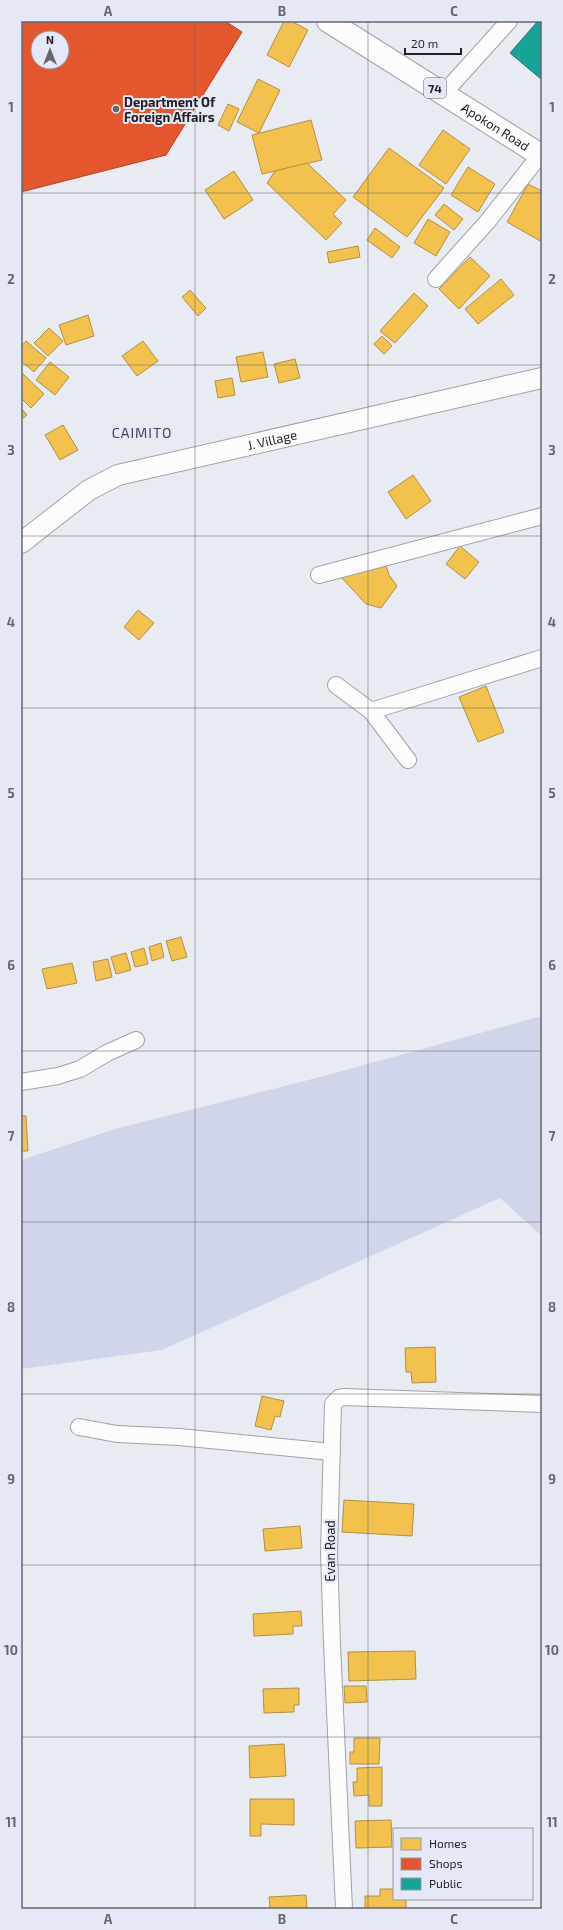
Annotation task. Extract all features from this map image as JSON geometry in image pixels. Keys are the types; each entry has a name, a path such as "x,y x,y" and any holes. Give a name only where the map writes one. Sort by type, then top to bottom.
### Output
{"highway":[{"name":"Apokon Road","path":"328,21 541,155"}],"street":[{"path":"444,93 508,21"},
{"path":"436,279 488,221 541,155"},
{"name":"J. Village","path":"21,544 89,490 118,475 542,378"},
{"path":"319,575 542,516"},
{"path":"371,711 542,658"},
{"path":"336,685 371,711 408,760"},
{"path":"21,1082 58,1076 80,1069 107,1053 136,1040"},
{"name":"Evan Road","path":"344,1909 329,1552 333,1404 339,1398 457,1400 542,1404"},
{"path":"79,1427 117,1434 179,1437 332,1452"}],"shaded area":[{"path":"542,1016 542,1236 500,1198 162,1350 21,1369 21,1160 115,1129 324,1076"}],"building: Homes":[{"path":"284,21 291,21 308,30 289,67 267,55"},
{"path":"258,79 280,90 259,133 237,122"},
{"path":"228,104 239,109 229,131 218,125"},
{"path":"311,120 322,160 262,174 252,135"},
{"path":"443,130 470,149 446,184 419,165"},
{"path":"389,148 444,188 407,237 353,197"},
{"path":"307,163 346,200 333,214 342,223 326,240 267,183 275,171"},
{"path":"468,167 495,184 478,212 451,195"},
{"path":"234,171 253,200 224,219 205,190"},
{"path":"528,184 542,191 542,242 507,222"},
{"path":"444,204 463,219 454,230 435,215"},
{"path":"428,219 450,232 436,256 414,243"},
{"path":"375,228 400,247 392,258 367,240"},
{"path":"358,246 360,257 329,263 327,252"},
{"path":"470,257 490,276 459,309 439,289"},
{"path":"501,279 514,295 478,324 465,309"},
{"path":"190,290 206,308 198,316 182,297"},
{"path":"414,293 428,306 395,343 380,331"},
{"path":"88,315 94,336 66,345 59,325"},
{"path":"49,328 63,341 48,356 34,343"},
{"path":"382,336 392,346 384,354 374,344"},
{"path":"26,341 46,358 34,372 21,361 21,347"},
{"path":"143,341 158,361 137,376 122,356"},
{"path":"263,352 268,377 241,382 236,357"},
{"path":"295,359 300,378 279,383 274,364"},
{"path":"50,362 69,377 55,395 36,380"},
{"path":"21,372 44,394 31,408 21,398"},
{"path":"232,378 235,395 218,398 215,381"},
{"path":"21,408 27,415 21,420"},
{"path":"63,425 78,450 60,460 45,435"},
{"path":"413,475 431,501 406,519 388,492"},
{"path":"460,546 479,562 465,579 446,564"},
{"path":"385,562 389,575 397,586 381,608 366,604 340,576"},
{"path":"138,610 154,623 139,640 124,627"},
{"path":"486,686 504,732 478,742 459,697"},
{"path":"181,937 187,957 172,961 166,941"},
{"path":"161,943 164,957 152,961 149,947"},
{"path":"144,948 148,964 135,967 131,952"},
{"path":"126,953 131,970 116,974 111,957"},
{"path":"108,959 112,977 96,981 93,962"},
{"path":"72,963 77,983 47,989 42,969"},
{"path":"21,1116 26,1116 28,1151 21,1151"},
{"path":"435,1347 436,1382 412,1383 411,1372 406,1372 405,1348"},
{"path":"262,1396 284,1401 280,1417 275,1416 271,1430 255,1426"},
{"path":"344,1500 414,1504 412,1536 342,1532"},
{"path":"300,1526 302,1548 265,1551 263,1529"},
{"path":"301,1611 302,1626 293,1626 293,1634 254,1636 253,1614"},
{"path":"415,1651 416,1679 349,1681 348,1652"},
{"path":"344,1686 366,1686 367,1702 345,1703"},
{"path":"299,1688 299,1705 294,1705 294,1712 264,1713 263,1689"},
{"path":"354,1738 380,1738 379,1764 350,1764 350,1752 354,1752"},
{"path":"284,1744 286,1776 250,1778 249,1746"},
{"path":"382,1767 382,1806 369,1806 369,1795 354,1796 353,1782 357,1782 357,1768"},
{"path":"250,1799 294,1799 294,1825 261,1824 261,1836 250,1836"},
{"path":"391,1820 392,1847 356,1848 355,1821"},
{"path":"380,1889 393,1889 393,1900 406,1900 406,1909 365,1909 365,1896 380,1896"},
{"path":"306,1895 307,1909 270,1909 269,1897"}],"building: Shops":[{"path":"21,21 225,21 242,32 166,155 21,192"}],"building: Public":[{"path":"538,21 542,21 541,79 510,53"}],"place":[{"name":"Department Of Foreign Affairs","path":"116,109"}],"district":[{"name":"CAIMITO","path":"142,432"}]}
